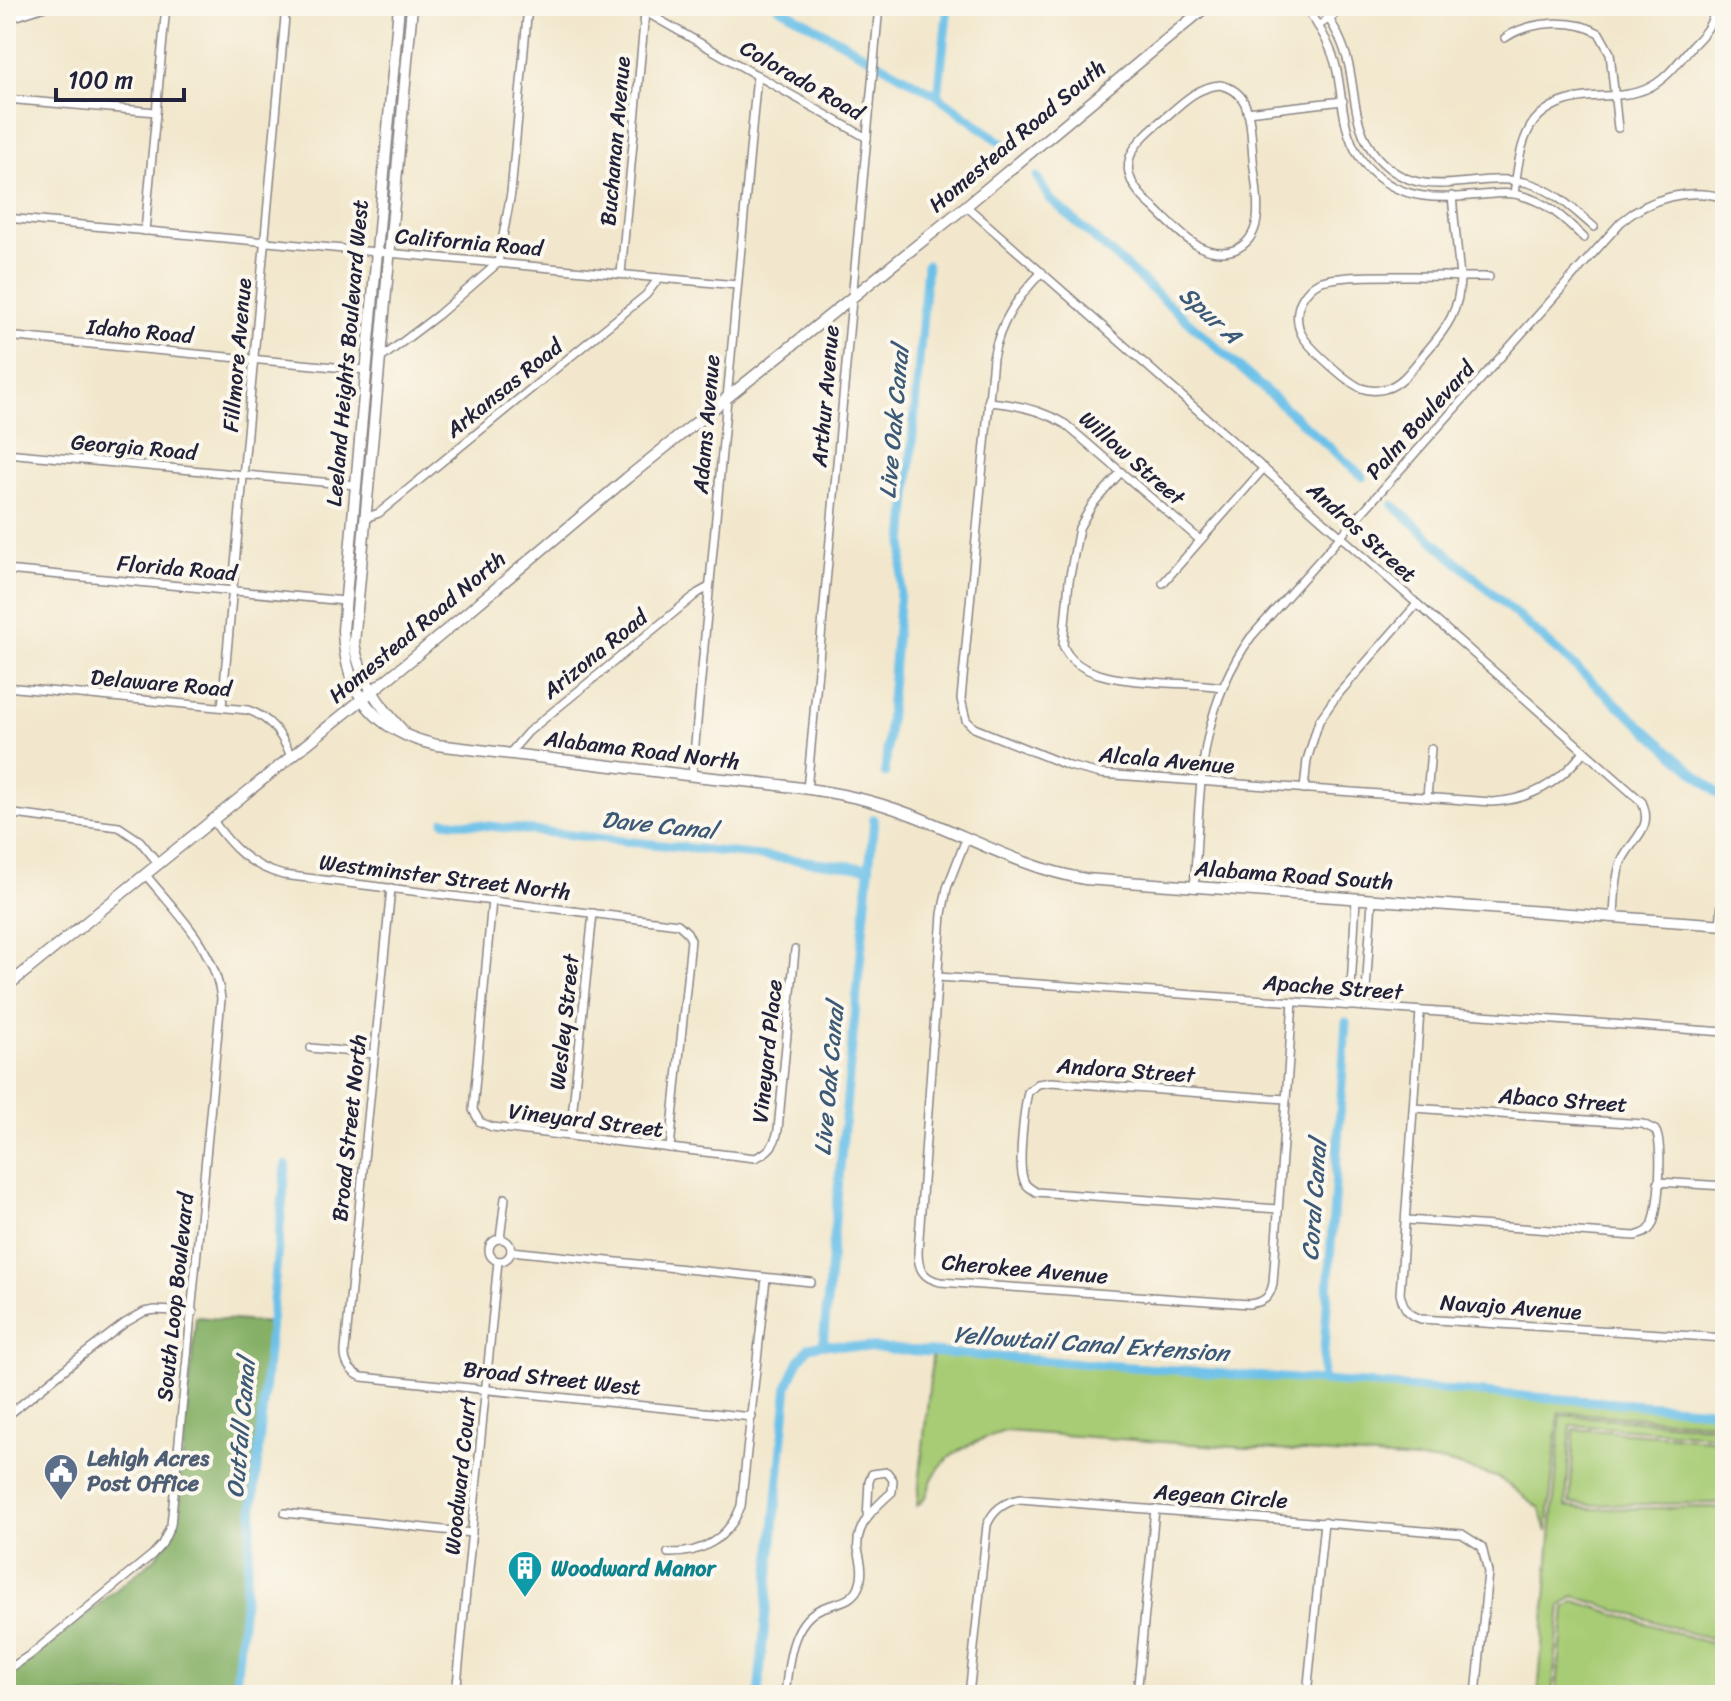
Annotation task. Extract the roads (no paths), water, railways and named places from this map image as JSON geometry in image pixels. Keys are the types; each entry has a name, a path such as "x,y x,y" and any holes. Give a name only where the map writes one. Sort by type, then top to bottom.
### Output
{"main road":[{"path":"7,18 43,6"},
{"name":"Leeland Heights Boulevard West","path":"362,699 346,665 343,630 399,6"},
{"name":"Leeland Heights Boulevard West","path":"372,691 361,670 354,643 412,6"},
{"name":"Homestead Road South","path":"852,296 966,206 1207,6"},
{"name":"Homestead Road North","path":"6,987 852,296"},
{"path":"372,691 406,735"},
{"name":"Alabama Road North","path":"362,699 386,726 432,744 807,790 873,802"},
{"name":"Alabama Road South","path":"873,802 1023,863 1067,876 1194,888 1722,925"}],"street":[{"path":"145,231 166,6"},
{"name":"Fillmore Avenue","path":"222,707 286,6"},
{"path":"380,359 438,315 498,263 511,193 528,6"},
{"name":"Colorado Road","path":"635,6 867,138"},
{"name":"Arthur Avenue","path":"807,790 879,6"},
{"path":"1304,6 1333,55 1344,123 1354,147 1380,179 1416,196 1452,198 1514,194 1545,205 1584,238"},
{"path":"1320,6 1329,18 1346,56 1360,130 1369,147 1390,169 1421,183 1451,185 1516,180 1547,191 1594,227"},
{"path":"1318,26 1347,6"},
{"path":"1514,194 1527,129 1542,112 1574,99 1631,94 1649,88 1661,80 1707,29 1715,6"},
{"name":"Buchanan Avenue","path":"621,274 645,12"},
{"path":"6,41 7,18"},
{"path":"1505,38 1528,26 1570,25 1591,28 1599,33 1606,42 1618,128"},
{"name":"Adams Avenue","path":"692,776 757,75"},
{"path":"1209,86 1229,87 1239,95 1247,112 1257,222 1247,242 1238,248 1216,253 1197,246 1137,192 1127,171 1128,160 1137,141 1197,91 1209,86"},
{"path":"6,99 156,112"},
{"path":"1247,112 1353,101"},
{"path":"1451,185 1460,277 1458,305 1445,330 1405,376 1382,390 1363,389 1313,349 1300,333 1299,304 1306,293 1322,281 1341,278 1460,277 1489,277"},
{"name":"Palm Boulevard","path":"1194,888 1206,736 1221,687 1251,637 1621,222 1650,203 1668,197 1702,194 1725,198"},
{"name":"Andros Street","path":"966,206 1642,802 1647,814 1646,825 1620,866 1614,917"},
{"path":"1565,220 1573,209"},
{"name":"California Road","path":"6,218 737,285"},
{"name":"Alcala Avenue","path":"1042,272 1019,298 999,331 993,358 961,699 966,720 984,732 1079,769 1128,777 1492,802 1515,799 1549,785 1584,751"},
{"name":"Arkansas Road","path":"365,518 379,513 646,295 659,278"},
{"name":"Idaho Road","path":"6,336 366,370"},
{"name":"Willow Street","path":"988,402 1022,406 1054,417 1082,437 1200,540"},
{"name":"Georgia Road","path":"6,453 355,485"},
{"path":"1163,583 1264,468"},
{"path":"1121,472 1092,505 1075,541 1063,645 1066,655 1082,667 1106,676 1221,687"},
{"name":"Florida Road","path":"6,570 345,601"},
{"name":"Arizona Road","path":"509,754 528,732 709,587"},
{"path":"1304,789 1307,760 1319,721 1335,698 1417,604"},
{"name":"Delaware Road","path":"6,687 222,707 260,714 282,737 291,756"},
{"path":"1427,798 1431,749"},
{"path":"6,813 119,827 140,841 158,863"},
{"name":"Westminster Street North","path":"212,819 243,856 270,871 295,877 678,924 689,937 670,1148"},
{"name":"Cherokee Avenue","path":"966,839 944,901 918,1252 921,1272 928,1279 1249,1304 1261,1302 1271,1294 1273,1283 1293,1002"},
{"name":"South Loop Boulevard","path":"6,1671 30,1655 152,1555 168,1534 173,1513 221,1016 220,987 208,955 145,874"},
{"path":"1722,925 1724,881"},
{"name":"Broad Street North","path":"351,1370 345,1357 391,888"},
{"path":"1350,1006 1356,899"},
{"name":"Vineyard Street","path":"492,900 473,1110 480,1122 492,1127 755,1158 767,1153"},
{"path":"1365,1007 1372,900"},
{"name":"Wesley Street","path":"570,1136 593,913"},
{"name":"Vineyard Place","path":"767,1153 778,1130 795,950"},
{"name":"Apache Street","path":"938,977 1725,1032"},
{"name":"Navajo Avenue","path":"1420,1011 1400,1294 1403,1307 1421,1319 1725,1338"},
{"path":"311,1048 374,1054"},
{"name":"Andora Street","path":"1278,1209 1036,1192 1026,1186 1022,1177 1022,1147 1028,1092 1038,1084 1051,1082 1286,1099"},
{"name":"Abaco Street","path":"1407,1220 1635,1236 1645,1233 1653,1225 1658,1182 1660,1140 1654,1129 1643,1124 1414,1108"},
{"path":"1658,1182 1725,1186"},
{"path":"500,1239 505,1198"},
{"path":"500,1239 507,1242 511,1251 508,1258 498,1261 492,1258 489,1251 493,1242 500,1239"},
{"path":"511,1251 811,1282"},
{"name":"Woodward Court","path":"456,1695 498,1261"},
{"path":"668,1553 692,1551 714,1542 736,1520 744,1489 766,1278"},
{"path":"6,1417 80,1357 144,1312 193,1312"},
{"name":"Broad Street West","path":"351,1370 362,1377 752,1417"},
{"path":"785,1695 793,1648 805,1621 816,1611 847,1600 860,1584 862,1571 857,1544 867,1519 869,1481 872,1474 887,1472 893,1480 892,1492 867,1519"},
{"name":"Aegean Circle","path":"969,1695 985,1535 991,1515 1009,1501 1020,1499 1462,1534 1482,1547 1488,1572 1476,1695"},
{"path":"1137,1695 1155,1509"},
{"path":"285,1513 472,1533"},
{"path":"1307,1695 1324,1522"}],"waterway":[{"name":"Spur A","path":"777,6 938,96 1006,146"},
{"path":"938,96 948,6"},
{"name":"Spur A","path":"1037,177 1049,198 1363,477"},
{"name":"Live Oak Canal","path":"885,773 927,265"},
{"name":"Spur A","path":"1393,505 1725,800"},
{"name":"Live Oak Canal","path":"823,1344 874,819"},
{"name":"Dave Canal","path":"444,821 869,868"},
{"name":"Coral Canal","path":"1322,1381 1346,1022"},
{"name":"Outfall Canal","path":"235,1695 286,1165"},
{"name":"Yellowtail Canal Extension","path":"758,1695 788,1385 809,1347 823,1344 1725,1411"}],"place":[{"name":"Lehigh Acres Post Office","path":"61,1502"},
{"name":"Woodward Manor","path":"525,1599"}]}
